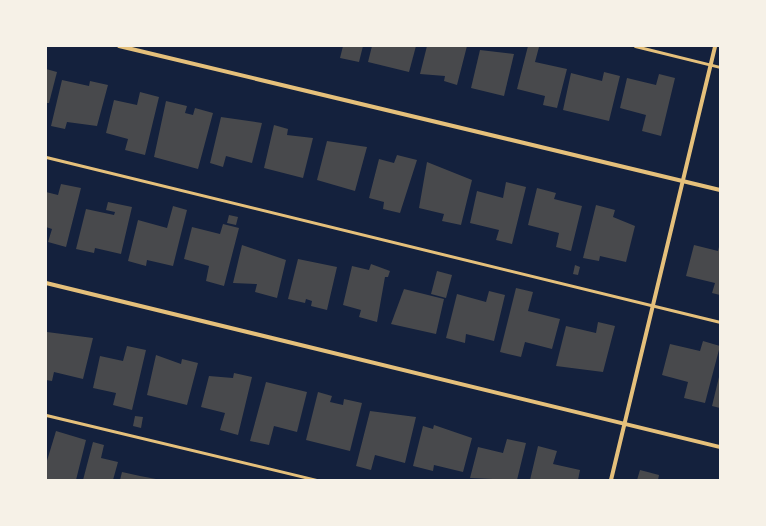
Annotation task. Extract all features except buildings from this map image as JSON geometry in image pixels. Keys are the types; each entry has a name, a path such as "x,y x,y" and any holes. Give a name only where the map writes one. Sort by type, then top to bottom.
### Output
{"street":[{"path":"119,46 720,190"},
{"path":"611,480 715,46"},
{"path":"46,283 625,422 720,447"}],"lane":[{"path":"635,46 720,67"},
{"path":"46,157 720,322"},
{"path":"46,415 317,480"}]}
